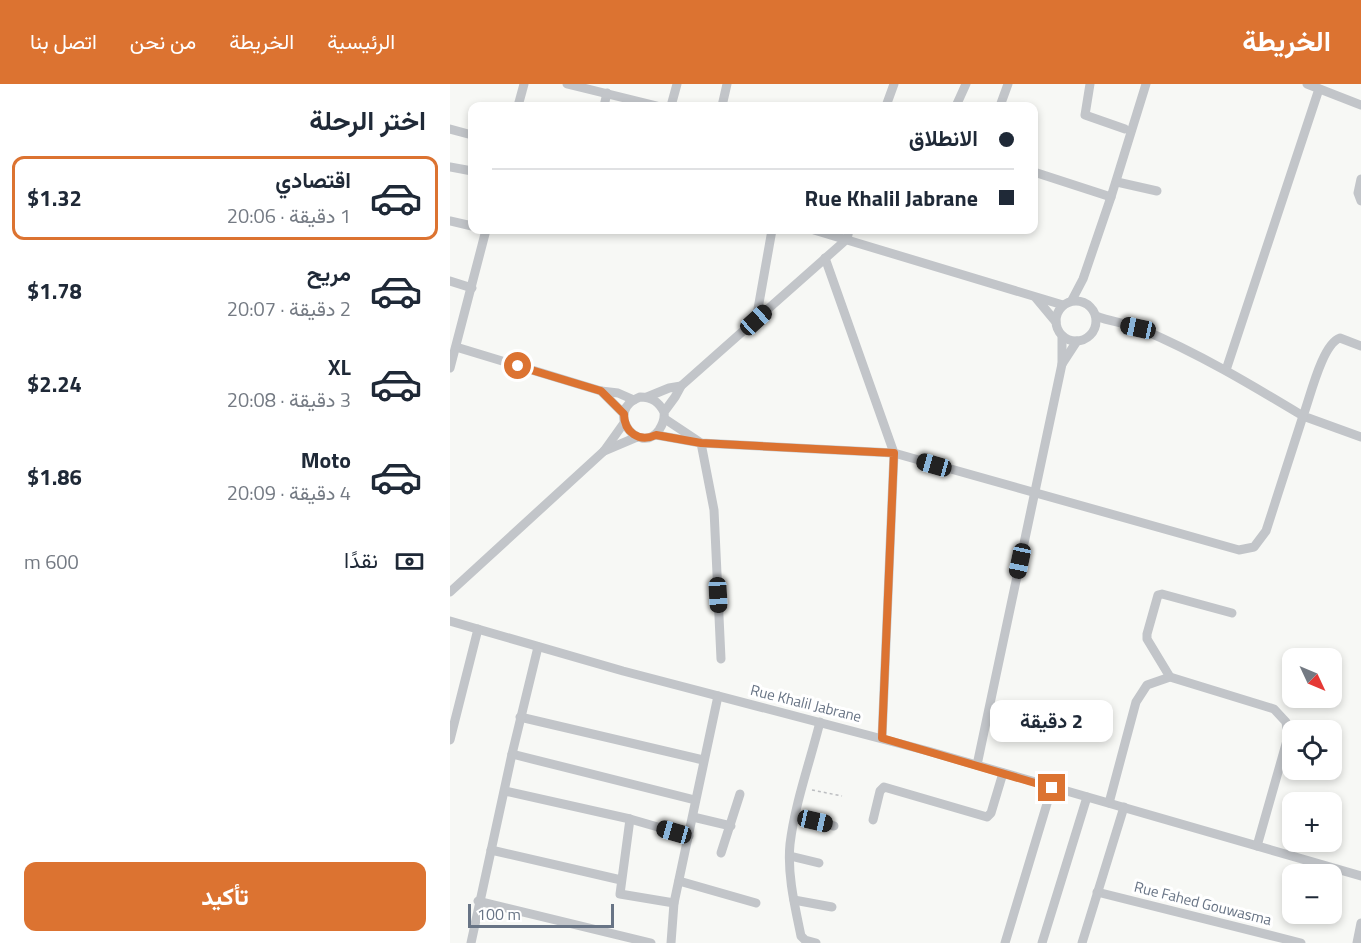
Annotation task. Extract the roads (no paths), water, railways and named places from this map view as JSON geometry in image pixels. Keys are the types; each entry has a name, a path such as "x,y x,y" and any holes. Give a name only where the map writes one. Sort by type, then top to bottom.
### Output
{"street":[{"path":"519,102 524,84"},
{"path":"567,84 579,85 642,102"},
{"path":"672,102 677,84"},
{"path":"723,102 727,84"},
{"path":"887,102 894,84"},
{"path":"958,102 966,84"},
{"path":"1001,102 1008,84"},
{"path":"1090,84 1085,116 1125,129"},
{"path":"977,765 1062,364 1062,336 1056,322 1057,312 1067,303 1083,279 1146,84"},
{"path":"1307,84 1361,105"},
{"path":"1226,369 1319,89"},
{"path":"605,102 607,93"},
{"path":"450,129 468,134"},
{"path":"450,167 468,170"},
{"path":"1038,173 1111,197"},
{"path":"1361,179 1358,193 1361,201"},
{"path":"1116,182 1157,191"},
{"path":"450,221 468,225"},
{"path":"450,368 455,340 472,288 485,234"},
{"path":"756,320 771,234"},
{"path":"656,435 664,415 681,386 825,258 848,234 1036,298 1067,303 1085,302 1096,316 1095,329 1088,338 1077,341 1062,336"},
{"path":"825,258 894,453 882,738"},
{"path":"1083,279 1085,302"},
{"path":"450,282 472,288"},
{"path":"1036,298 1056,322"},
{"path":"1096,316 1113,323 1138,328 1226,369 1303,416 1361,437"},
{"path":"1095,329 1113,323"},
{"path":"604,451 637,437 656,435 701,443 894,453 1239,550 1254,547 1266,531 1319,368 1330,344 1340,338 1361,346"},
{"path":"455,340 601,391 618,393 634,400"},
{"path":"1062,364 1077,341"},
{"path":"450,592 604,451 624,419 627,406 634,400 681,386"},
{"path":"601,391 624,419 629,432 637,437"},
{"path":"647,397 660,405 664,415 701,443 714,510 721,659"},
{"path":"1170,677 1147,639 1158,595 1162,594 1232,613"},
{"name":"Rue Khalil Jabrane","path":"450,621 718,696 882,738 1361,876"},
{"path":"450,740 478,629"},
{"path":"471,943 478,901 538,647"},
{"path":"1109,803 1137,702 1147,685 1170,677 1274,709 1286,722 1288,738 1257,846"},
{"path":"671,943 674,903 718,696"},
{"path":"520,717 635,742 703,760"},
{"path":"816,943 805,940 801,936 794,900 790,856 795,817 820,722"},
{"path":"512,754 695,800"},
{"path":"873,820 880,791 884,787 987,817 991,813 1003,773"},
{"path":"1005,943 1052,788"},
{"path":"505,791 630,819 689,836"},
{"path":"721,853 740,794"},
{"path":"1042,943 1086,798"},
{"path":"1082,943 1124,807"},
{"path":"795,817 834,826"},
{"path":"693,818 731,826"},
{"path":"630,819 619,892 622,895 674,903"},
{"path":"491,850 621,880"},
{"path":"790,856 819,863"},
{"path":"679,881 756,903"},
{"name":"Rue Fahed Gouwasma","path":"1098,892 1301,943"},
{"path":"794,900 832,907"},
{"path":"478,901 651,943"},
{"path":"1357,943 1361,923"}]}
